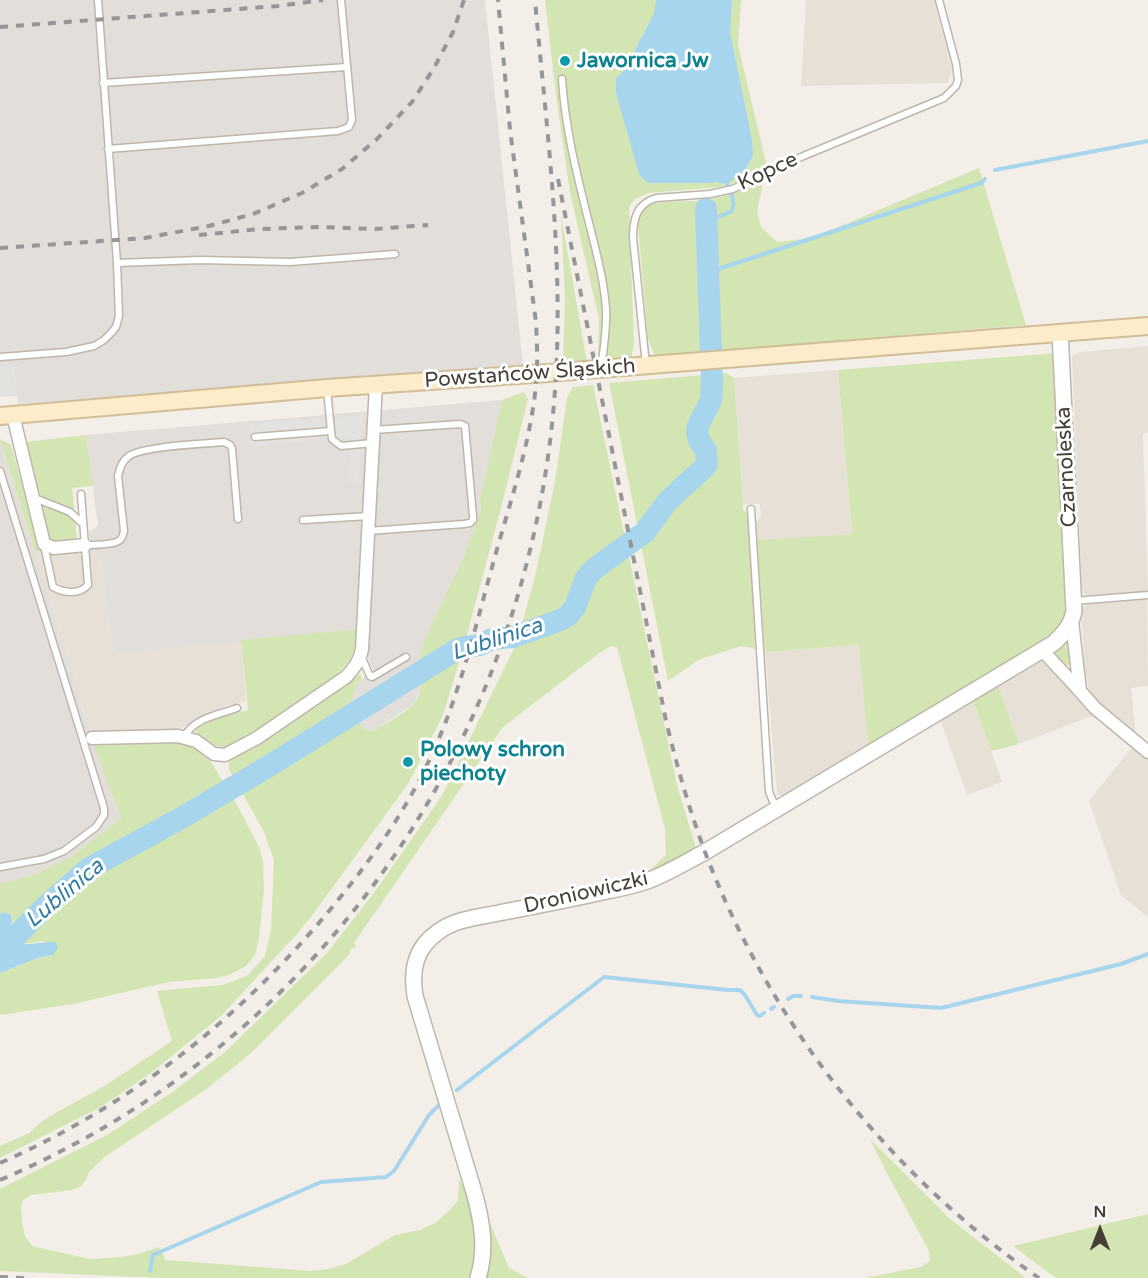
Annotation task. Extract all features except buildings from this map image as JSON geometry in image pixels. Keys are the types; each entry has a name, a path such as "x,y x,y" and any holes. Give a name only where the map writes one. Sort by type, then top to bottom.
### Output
{"main road":[{"path":"1060,333 1148,326"},
{"name":"Powstańców Śląskich","path":"6,416 376,384 646,366 1060,333"}],"street":[{"name":"Czarnoleska","path":"1060,333 1074,601 1072,621"},
{"path":"87,738 184,737 202,745 214,754 231,753 257,738 346,677 358,663 361,656 376,384"},
{"path":"6,416 32,497 44,544 54,548 85,546"},
{"path":"1072,621 1063,635 1043,651 1095,708 1148,752"},
{"path":"1072,621 1080,691"},
{"name":"Droniowiczki","path":"478,1278 483,1252 482,1225 415,996 414,965 430,937 451,925 606,892 652,879 705,852 1043,651"}],"lane":[{"path":"0,357 66,352 94,346 104,340 116,327 119,316 117,263 98,0"},
{"path":"108,149 338,131 349,127 352,120 341,0"},
{"name":"Kopce","path":"646,366 633,238 637,211 649,200 656,198 710,194 733,189 801,157 938,101 951,92 956,86 958,72 939,0"},
{"path":"103,83 347,67"},
{"path":"562,79 570,144 605,301 606,334 601,369"},
{"path":"117,263 200,260 290,262 395,254"},
{"path":"327,388 332,439 341,446 373,443"},
{"path":"368,531 464,524 473,520 465,426 460,424 373,430"},
{"path":"255,436 331,431"},
{"path":"85,546 114,543 123,537 119,470 132,453 148,449 227,443 232,449 238,519"},
{"path":"0,471 87,738 104,815 96,827 64,851 37,860 0,867"},
{"path":"44,544 53,587 72,593 85,589 88,585 81,494"},
{"path":"32,497 70,512 84,525"},
{"path":"751,509 770,792 776,808"},
{"path":"303,520 369,516"},
{"path":"1074,601 1148,595"},
{"path":"361,656 372,677 406,657"},
{"path":"184,737 188,730 197,723 237,708"}],"shaded area":[{"path":"0,0 485,0 523,365 18,404 14,366 0,367"},
{"path":"806,0 934,0 952,70 948,83 801,86"},
{"path":"1148,346 1148,432 1143,434 1148,592 1088,596 1082,593 1072,356 1081,352"},
{"path":"14,366 17,396 0,397 0,367"},
{"path":"838,370 852,534 757,540 756,523 761,516 760,504 743,504 734,378"},
{"path":"502,400 480,499 481,511 421,674 420,690 414,704 371,732 361,726 350,708 356,686 365,676 374,671 367,651 368,628 113,654 101,557 91,550 89,532 98,526 86,435"},
{"path":"363,415 359,483 349,483 351,439 251,446 249,424"},
{"path":"0,439 83,711 121,818 71,857 33,875 0,884"},
{"path":"91,550 101,556 113,654 241,640 246,701 225,706 179,729 90,732 35,551"},
{"path":"1147,598 1148,686 1131,688 1136,735 1093,699 1089,691 1085,670 1081,611 1086,603"},
{"path":"860,645 868,744 784,795 777,795 765,652"},
{"path":"1042,660 1097,714 1019,744 998,686"},
{"path":"973,700 1002,782 967,795 940,719"},
{"path":"1134,745 1148,757 1148,917 1121,895 1089,801"}],"green space":[{"path":"545,0 741,0 738,45 767,167 738,182 719,187 648,193 635,199 629,207 634,343 631,358 598,361 599,319 570,193"},
{"path":"979,168 1026,325 655,356 648,339 638,226 641,212 647,206 712,199 763,183 757,210 761,227 777,242 812,238"},
{"path":"561,215 587,362 563,363 565,298"},
{"path":"1057,353 1065,616 1058,629 1044,643 868,744 859,645 765,652 757,540 852,534 838,370"},
{"path":"726,373 734,378 743,510 748,514 755,649 742,646 700,659 668,681 609,383"},
{"path":"593,385 677,785 696,848 679,859 647,873 666,855 665,829 617,647 611,646 503,727 354,943 356,947 351,949 348,956 252,1052 208,1088 106,1156 89,1172 80,1187 31,1195 23,1200 21,1207 25,1236 32,1246 90,1259 121,1257 160,1247 165,1260 310,1271 346,1264 395,1235 420,1230 435,1223 458,1200 459,1180 468,1192 476,1231 475,1262 470,1278 164,1278 0,1271 0,1189 107,1135 171,1093 225,1052 327,953 374,893 443,794 517,642 535,577 555,481 567,398 573,387"},
{"path":"524,392 528,399 462,653 443,715 408,784 311,917 222,1015 151,1073 99,1108 0,1158 0,1146 29,1133 45,1119 106,1085 172,1041 157,991 221,985 234,981 248,975 265,956 271,929 274,860 264,832 229,769 231,759 360,674 362,679 356,686 350,708 361,726 371,732 413,705 420,688 418,669 424,640 463,559 481,511 480,499 502,400"},
{"path":"86,435 93,486 72,488 77,540 57,542 47,536 25,442"},
{"path":"0,439 11,445 40,551 35,551"},
{"path":"358,629 354,651 349,661 333,680 251,738 231,747 221,747 204,742 197,735 195,729 202,722 248,710 241,640"},
{"path":"1068,640 1072,661 1066,665 1059,661 1052,652"},
{"path":"998,686 1019,744 991,751 973,700"},
{"path":"169,740 186,744 207,755 259,847 263,861 264,891 255,955 246,966 229,975 169,982 73,1004 0,1015 0,973 53,955 43,941 16,945 9,943 7,936 13,921 11,915 4,912 0,914 0,884 33,875 71,857 121,818 93,742"},
{"path":"870,1139 950,1219 1026,1278 864,1278 921,1267 930,1261 929,1251"},
{"path":"1148,1214 1148,1278 1056,1278 1013,1246"},
{"path":"487,1216 509,1268 528,1278 483,1278 489,1244"}],"water":[{"path":"656,0 732,0 730,32 752,140 753,156 745,170 731,181 722,184 717,182 649,183 639,174 616,93 616,78 625,70 654,13"},
{"path":"4,912 11,915 12,919 9,943 56,942 58,948 53,955 0,973 0,914"}],"waterway":[{"path":"995,170 1148,141"},
{"path":"709,272 981,183 985,179"},
{"path":"707,221 731,212 733,209 727,183"},
{"name":"Lublinica","path":"0,946 9,943 88,869 269,766 456,650 480,645 492,639 513,637 568,616 575,607 586,578 594,569 645,532 667,502 707,464 706,451 697,432 711,400 712,382 706,209"},
{"path":"812,997 941,1008 1121,964 1148,954"},
{"path":"457,1090 604,977 740,990 757,1015 764,1013"},
{"path":"788,999 801,996"},
{"path":"150,1271 153,1255 321,1182 386,1177 394,1171 429,1115 440,1104"}],"railway":[{"path":"0,27 278,6 323,0"},
{"path":"0,248 145,238 209,226 253,214 302,193 342,169 377,139 412,102 453,32 464,0"},
{"path":"0,1163 48,1140 138,1087 180,1056 258,988 294,951 359,874 412,794 443,729 467,657 519,473 529,430 537,377 536,322 510,130 498,0"},
{"path":"0,1180 117,1120 222,1045 315,957 394,857 458,747 507,629 540,504 556,374 558,327 555,234 535,0"},
{"path":"558,179 666,721 694,820 732,915 763,976 799,1035 884,1143 932,1192 984,1237 1039,1278"},
{"path":"199,235 260,229 318,227 375,229 428,225"},
{"path":"0,1277 25,1278"}],"place":[{"name":"Jawornica Jw","path":"565,61"},
{"name":"Polowy schron piechoty","path":"408,762"}]}
